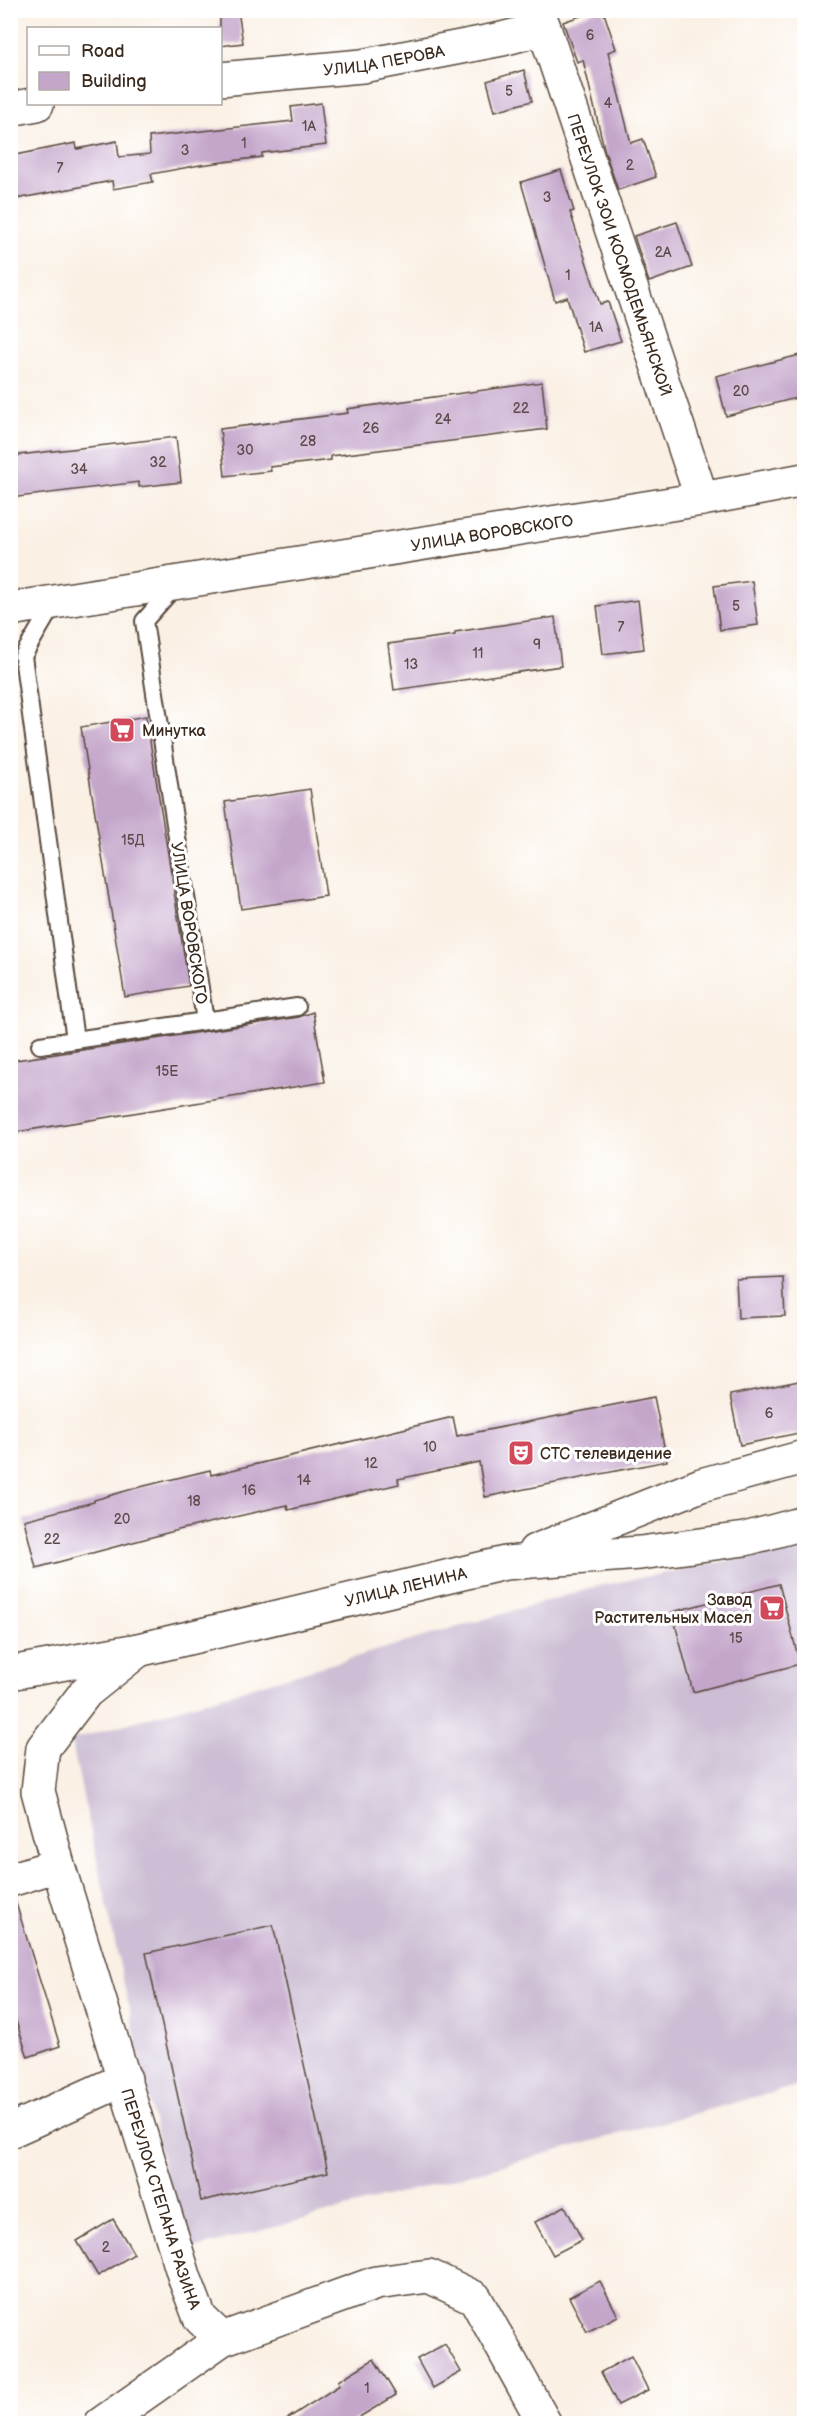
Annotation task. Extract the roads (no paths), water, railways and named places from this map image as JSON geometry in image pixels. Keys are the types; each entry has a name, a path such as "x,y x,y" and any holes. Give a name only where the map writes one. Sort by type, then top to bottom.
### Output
{"street":[{"name":"УЛИЦА ПЕРОВА","path":"222,79 362,66 502,39 541,19"},
{"name":"ПЕРЕУЛОК ЗОИ КОСМОДЕМЬЯНСКОЙ","path":"541,19 702,499"},
{"path":"10,109 31,105"},
{"name":"УЛИЦА ВОРОВСКОГО","path":"10,609 702,499 804,480"},
{"path":"505,1563 701,1485 804,1457"},
{"name":"УЛИЦА ЛЕНИНА","path":"10,1673 138,1650 505,1563 640,1554 745,1539 804,1523"},
{"name":"ПЕРЕУЛОК СТЕПАНА РАЗИНА","path":"138,1650 86,1692 43,1748 38,1791 58,1864 185,2279 200,2318 222,2339"},
{"path":"10,1880 58,1864"},
{"path":"10,2131 125,2079"},
{"path":"101,2424 222,2339 376,2283 429,2276 475,2298 545,2424"}],"lane":[{"name":"УЛИЦА ВОРОВСКОГО","path":"40,1045 205,1021 144,621 178,583"},
{"path":"54,603 23,656 75,1040"},
{"path":"205,1021 297,1007"}],"place":[{"name":"Минутка","path":"122,730"},
{"name":"СТС телевидение","path":"521,1453"},
{"name":"Завод Растительных Масел","path":"772,1608"}]}
